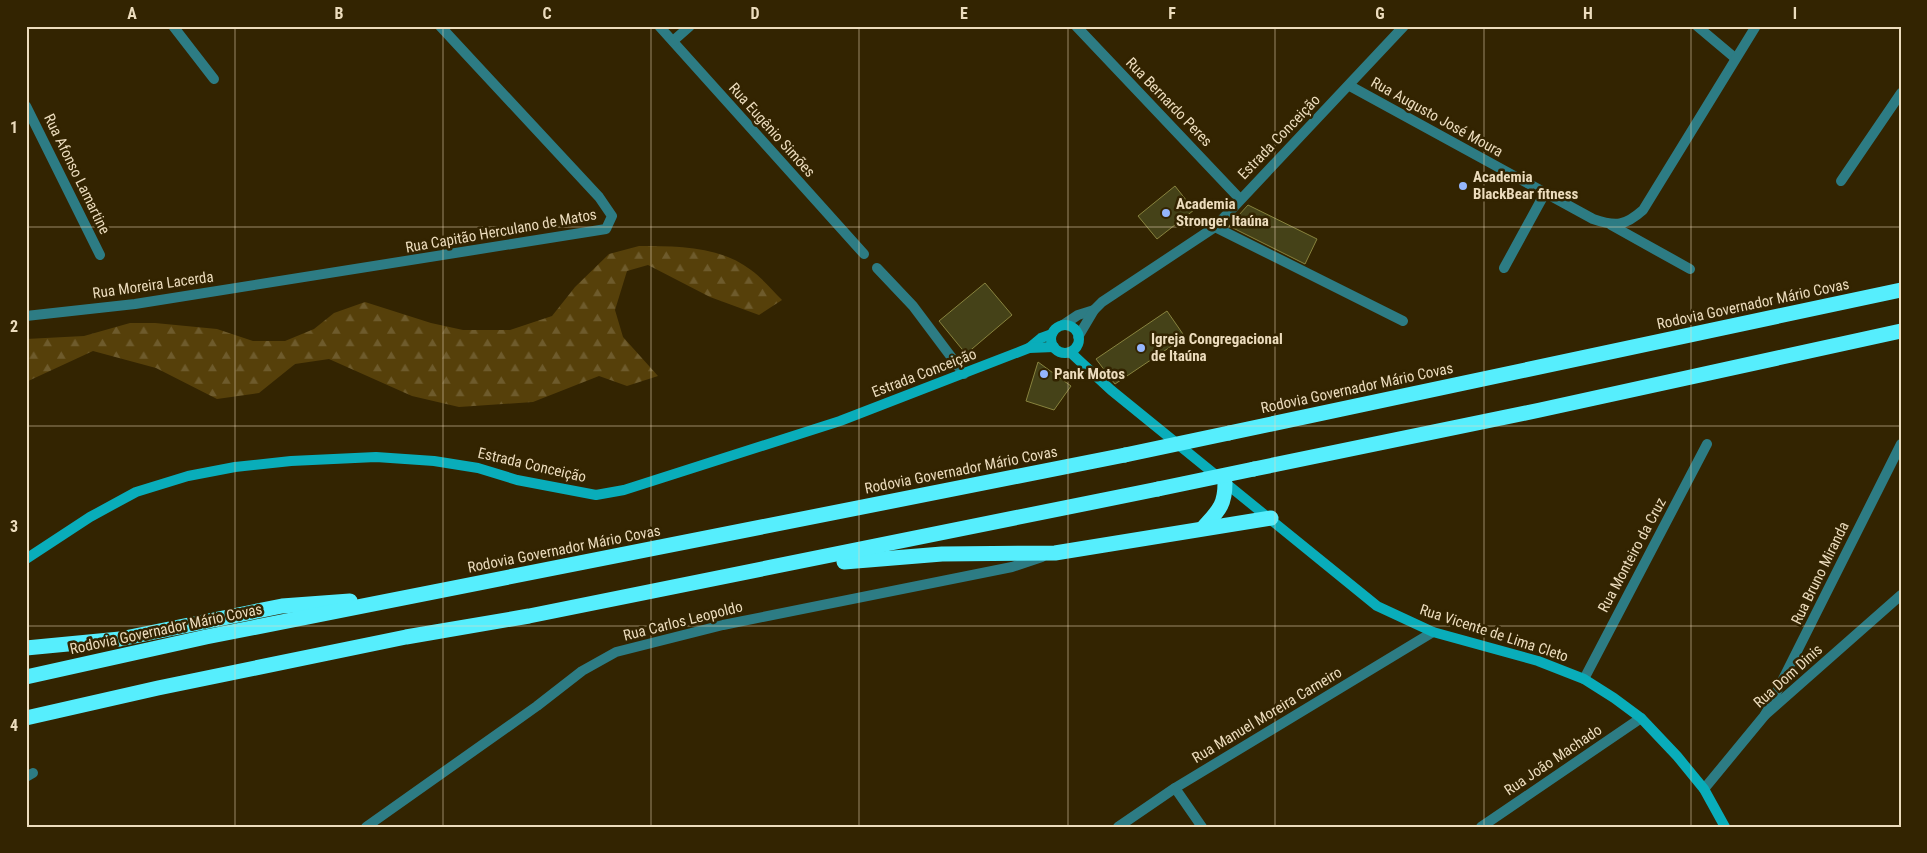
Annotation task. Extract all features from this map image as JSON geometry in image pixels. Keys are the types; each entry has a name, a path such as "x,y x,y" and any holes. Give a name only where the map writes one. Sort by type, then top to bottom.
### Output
{"highway":[{"name":"Rodovia Governador Mário Covas","path":"26,677 206,637 1125,455 1901,290"},
{"path":"26,718 158,688 406,637 529,616 1158,489 1540,410 1901,331"},
{"path":"1203,528 1222,507 1225,498 1225,482"},
{"path":"761,570 907,556 1055,553 1271,518"},
{"path":"26,648 120,639 282,606 424,594"}],"main road":[{"path":"1063,325 1074,329 1075,345 1062,352 1054,347 1052,334 1058,327 1063,325"},
{"name":"Estrada Conceição","path":"26,559 90,517 136,492 188,476 235,466 376,456 434,461 478,468 516,480 596,495 624,490 709,465 840,421 1029,348 1041,338 1052,334"},
{"name":"Rua Vicente de Lima Cleto","path":"1075,345 1094,372 1111,390 1377,606 1433,632 1538,661 1584,679 1641,718 1677,756 1704,789 1725,827"},
{"name":"Estrada Conceição","path":"1029,348 1054,347"}],"street":[{"path":"173,26 214,79"},
{"name":"Rua Capitão Herculano de Matos","path":"283,282 600,231 609,226 612,216 599,198 440,26"},
{"name":"Rua Eugênio Simões","path":"659,26 864,254"},
{"path":"672,41 690,26"},
{"name":"Rua Bernardo Peres","path":"1076,26 1240,198"},
{"name":"Estrada Conceição","path":"1075,345 1094,310 1118,290 1214,227 1350,86 1404,26"},
{"path":"1697,26 1735,58"},
{"path":"1611,225 1625,223 1643,210 1756,26"},
{"name":"Rua Augusto José Moura","path":"1350,86 1545,193 1594,219 1611,225 1690,269"},
{"path":"1841,181 1901,93"},
{"name":"Rua Afonso Lamartine","path":"26,106 100,255"},
{"path":"1504,268 1545,193"},
{"path":"1214,227 1403,321"},
{"path":"877,268 913,306 964,374"},
{"name":"Rua Moreira Lacerda","path":"26,316 135,304 283,282"},
{"name":"Estrada Conceição","path":"1063,325 1078,315 1094,310"},
{"name":"Rua Monteiro da Cruz","path":"1584,679 1707,444"},
{"name":"Rua Bruno Miranda","path":"1765,715 1901,444"},
{"name":"Rua Carlos Leopoldo","path":"366,827 537,706 582,671 616,652 723,625 1012,567 1055,553"},
{"name":"Rua Dom Dinis","path":"1704,789 1765,715 1901,595"},
{"name":"Rua Manuel Moreira Carneiro","path":"1118,827 1175,788 1433,632"},
{"name":"Rua João Machado","path":"1481,827 1641,718"},
{"path":"1175,788 1202,827"}],"green space":[{"path":"639,246 683,247 726,256 755,273 782,300 759,315 710,297 648,265 627,271 615,310 623,337 658,376 627,386 599,376 533,402 459,407 412,396 329,359 295,364 259,393 217,399 156,368 93,351 26,382 26,339 84,336 130,323 155,323 217,329 253,341 285,341 314,329 334,313 365,302 431,323 463,330 510,330 552,316 575,287 609,254"}],"building":[{"name":"Academia Stronger Itaúna","path":"1175,186 1194,210 1157,239 1138,216"},
{"path":"1248,205 1317,239 1305,264 1229,226"},
{"path":"985,283 1012,315 966,354 939,321"},
{"name":"Igreja Congregacional de Itaúna","path":"1167,311 1185,337 1115,384 1096,359"},
{"name":"Pank Motos","path":"1038,362 1071,386 1054,410 1026,401"}],"place":[{"name":"Academia BlackBear fitness","path":"1463,186"},
{"name":"Academia Stronger Itaúna","path":"1166,213"},
{"name":"Igreja Congregacional de Itaúna","path":"1141,348"},
{"name":"Pank Motos","path":"1044,374"}]}
